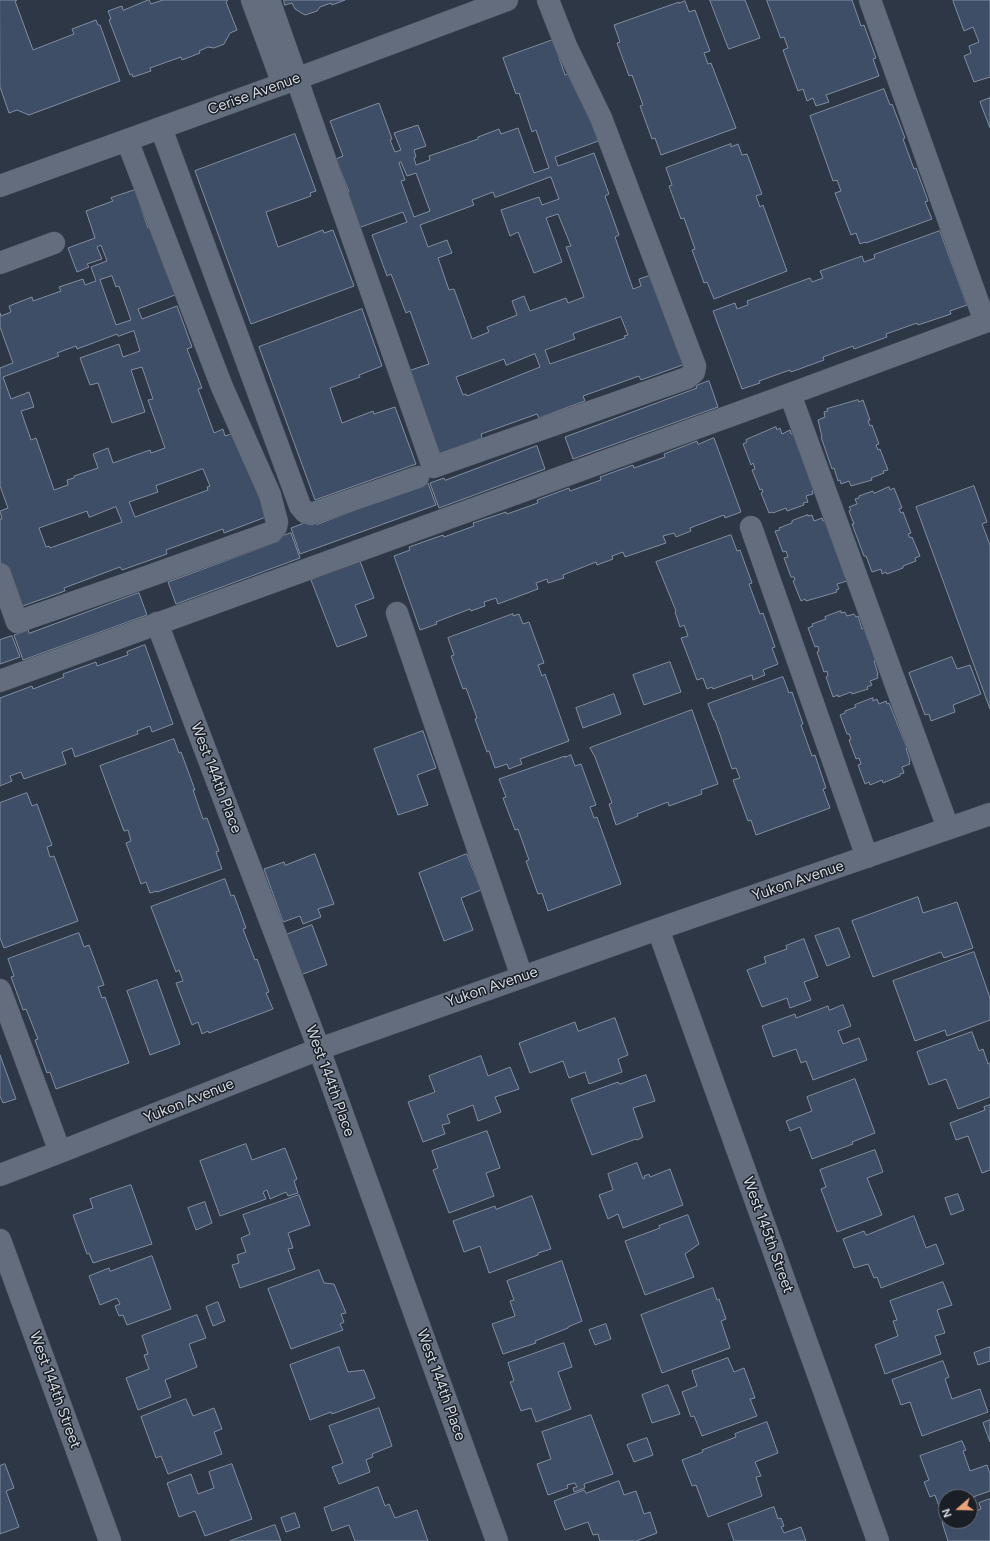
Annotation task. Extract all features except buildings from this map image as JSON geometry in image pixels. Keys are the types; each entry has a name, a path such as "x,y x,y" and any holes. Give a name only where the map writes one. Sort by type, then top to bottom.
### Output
{"street":[{"path":"252,0 290,81 433,467 687,378 694,372 695,366 601,118 566,46 548,0"},
{"path":"269,0 290,81"},
{"name":"Cerise Avenue","path":"2,179 161,128 507,0"},
{"path":"0,681 988,321 870,0"},
{"path":"161,128 300,506 305,512 311,514 418,477"},
{"path":"0,574 17,622 272,532 276,527 277,522 270,495 222,387 127,140"},
{"path":"0,263 54,243"},
{"path":"790,394 948,828"},
{"path":"751,526 867,857"},
{"path":"397,613 522,977"},
{"name":"West 144th Place","path":"157,623 319,1049 497,1541"},
{"name":"Yukon Avenue","path":"0,1175 319,1049 658,928 990,814"},
{"name":"West 145th Street","path":"658,928 878,1541"},
{"path":"0,990 60,1152"},
{"name":"West 144th Street","path":"0,1240 110,1541"}]}
